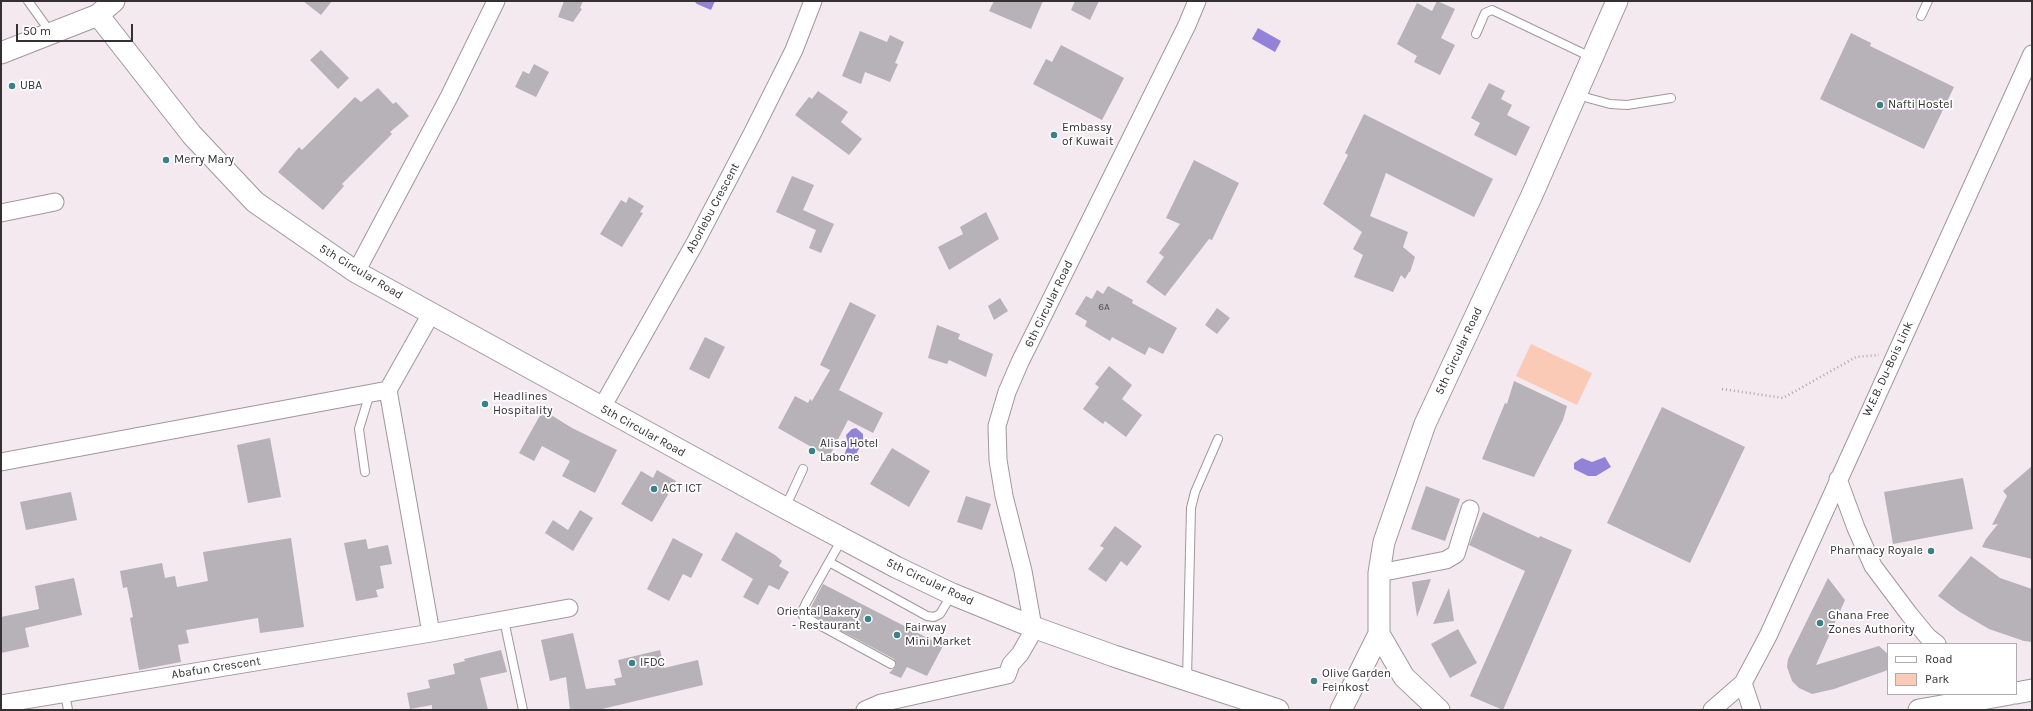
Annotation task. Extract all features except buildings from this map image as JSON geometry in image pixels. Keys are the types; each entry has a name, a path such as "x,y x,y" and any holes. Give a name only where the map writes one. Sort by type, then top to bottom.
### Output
{"street":[{"path":"1,53 98,15 114,1"},
{"path":"356,272 449,97 496,1"},
{"name":"Aborlebu Crescent","path":"601,409 695,243 749,141 794,50 813,1"},
{"name":"6th Circular Road","path":"1034,627 1023,571 1004,496 998,460 997,426 1006,392 1020,362 1187,25 1197,1"},
{"name":"5th Circular Road","path":"1341,710 1379,634 1379,573 1384,542 1425,424 1577,95 1617,1"},
{"name":"5th Circular Road","path":"98,15 192,135 255,202 356,272 601,409 785,508 952,594 1034,627 1278,710"},
{"name":"W.E.B. Du-Bois Link","path":"1712,710 1743,683 1768,636 2032,54"},
{"path":"1,213 55,202"},
{"path":"431,314 388,390 431,633"},
{"path":"1,462 388,390"},
{"path":"1838,480 1856,528 1873,566 1932,642"},
{"path":"1379,573 1446,560 1456,554 1470,509"},
{"name":"Abafun Crescent","path":"1,704 431,633 570,608"},
{"path":"865,710 881,703 1007,675 1034,627"},
{"path":"1379,634 1404,677 1439,710"},
{"path":"1743,683 1752,710"},
{"path":"2017,683 2032,689"},
{"path":"2017,693 2032,689"},
{"path":"1925,704 2002,695"}],"lane":[{"path":"28,1 51,33"},
{"path":"1921,16 1928,1"},
{"path":"1476,34 1485,13 1492,10 1593,58"},
{"path":"1577,95 1610,104 1627,104 1671,98"},
{"path":"365,472 359,429 370,393"},
{"path":"1188,680 1191,508 1195,492 1218,439"},
{"path":"785,508 803,469"},
{"path":"842,538 802,612 804,616 891,664"},
{"path":"829,562 927,616 934,617 940,614 952,594"},
{"path":"504,620 523,710"},
{"path":"65,693 68,710"}],"path":[{"path":"1722,389 1783,398 1856,357 1896,353"}],"green space":[{"path":"1531,344 1592,373 1577,405 1516,376"}],"shaded area":[{"path":"694,1 715,1 711,10 697,4"},
{"path":"1258,28 1281,41 1275,52 1252,39"},
{"path":"856,428 863,434 863,442 856,454 847,458 844,456 848,444 846,435 852,429"},
{"path":"1605,457 1611,467 1596,476 1588,476 1574,469 1574,463 1582,458 1592,462"}],"place":[{"name":"UBA","path":"12,86"},
{"name":"Nafti Hostel","path":"1880,105"},
{"name":"Embassy of Kuwait","path":"1054,135"},
{"name":"Merry Mary","path":"166,160"},
{"name":"Headlines Hospitality","path":"485,404"},
{"name":"Alisa Hotel Labone","path":"812,451"},
{"name":"ACT ICT","path":"654,489"},
{"name":"Pharmacy Royale","path":"1931,551"},
{"name":"Oriental Bakery - Restaurant","path":"868,619"},
{"name":"Ghana Free Zones Authority","path":"1820,623"},
{"name":"Fairway Mini Market","path":"897,635"},
{"name":"IFDC","path":"632,663"},
{"name":"Olive Garden Feinkost","path":"1314,681"}]}
